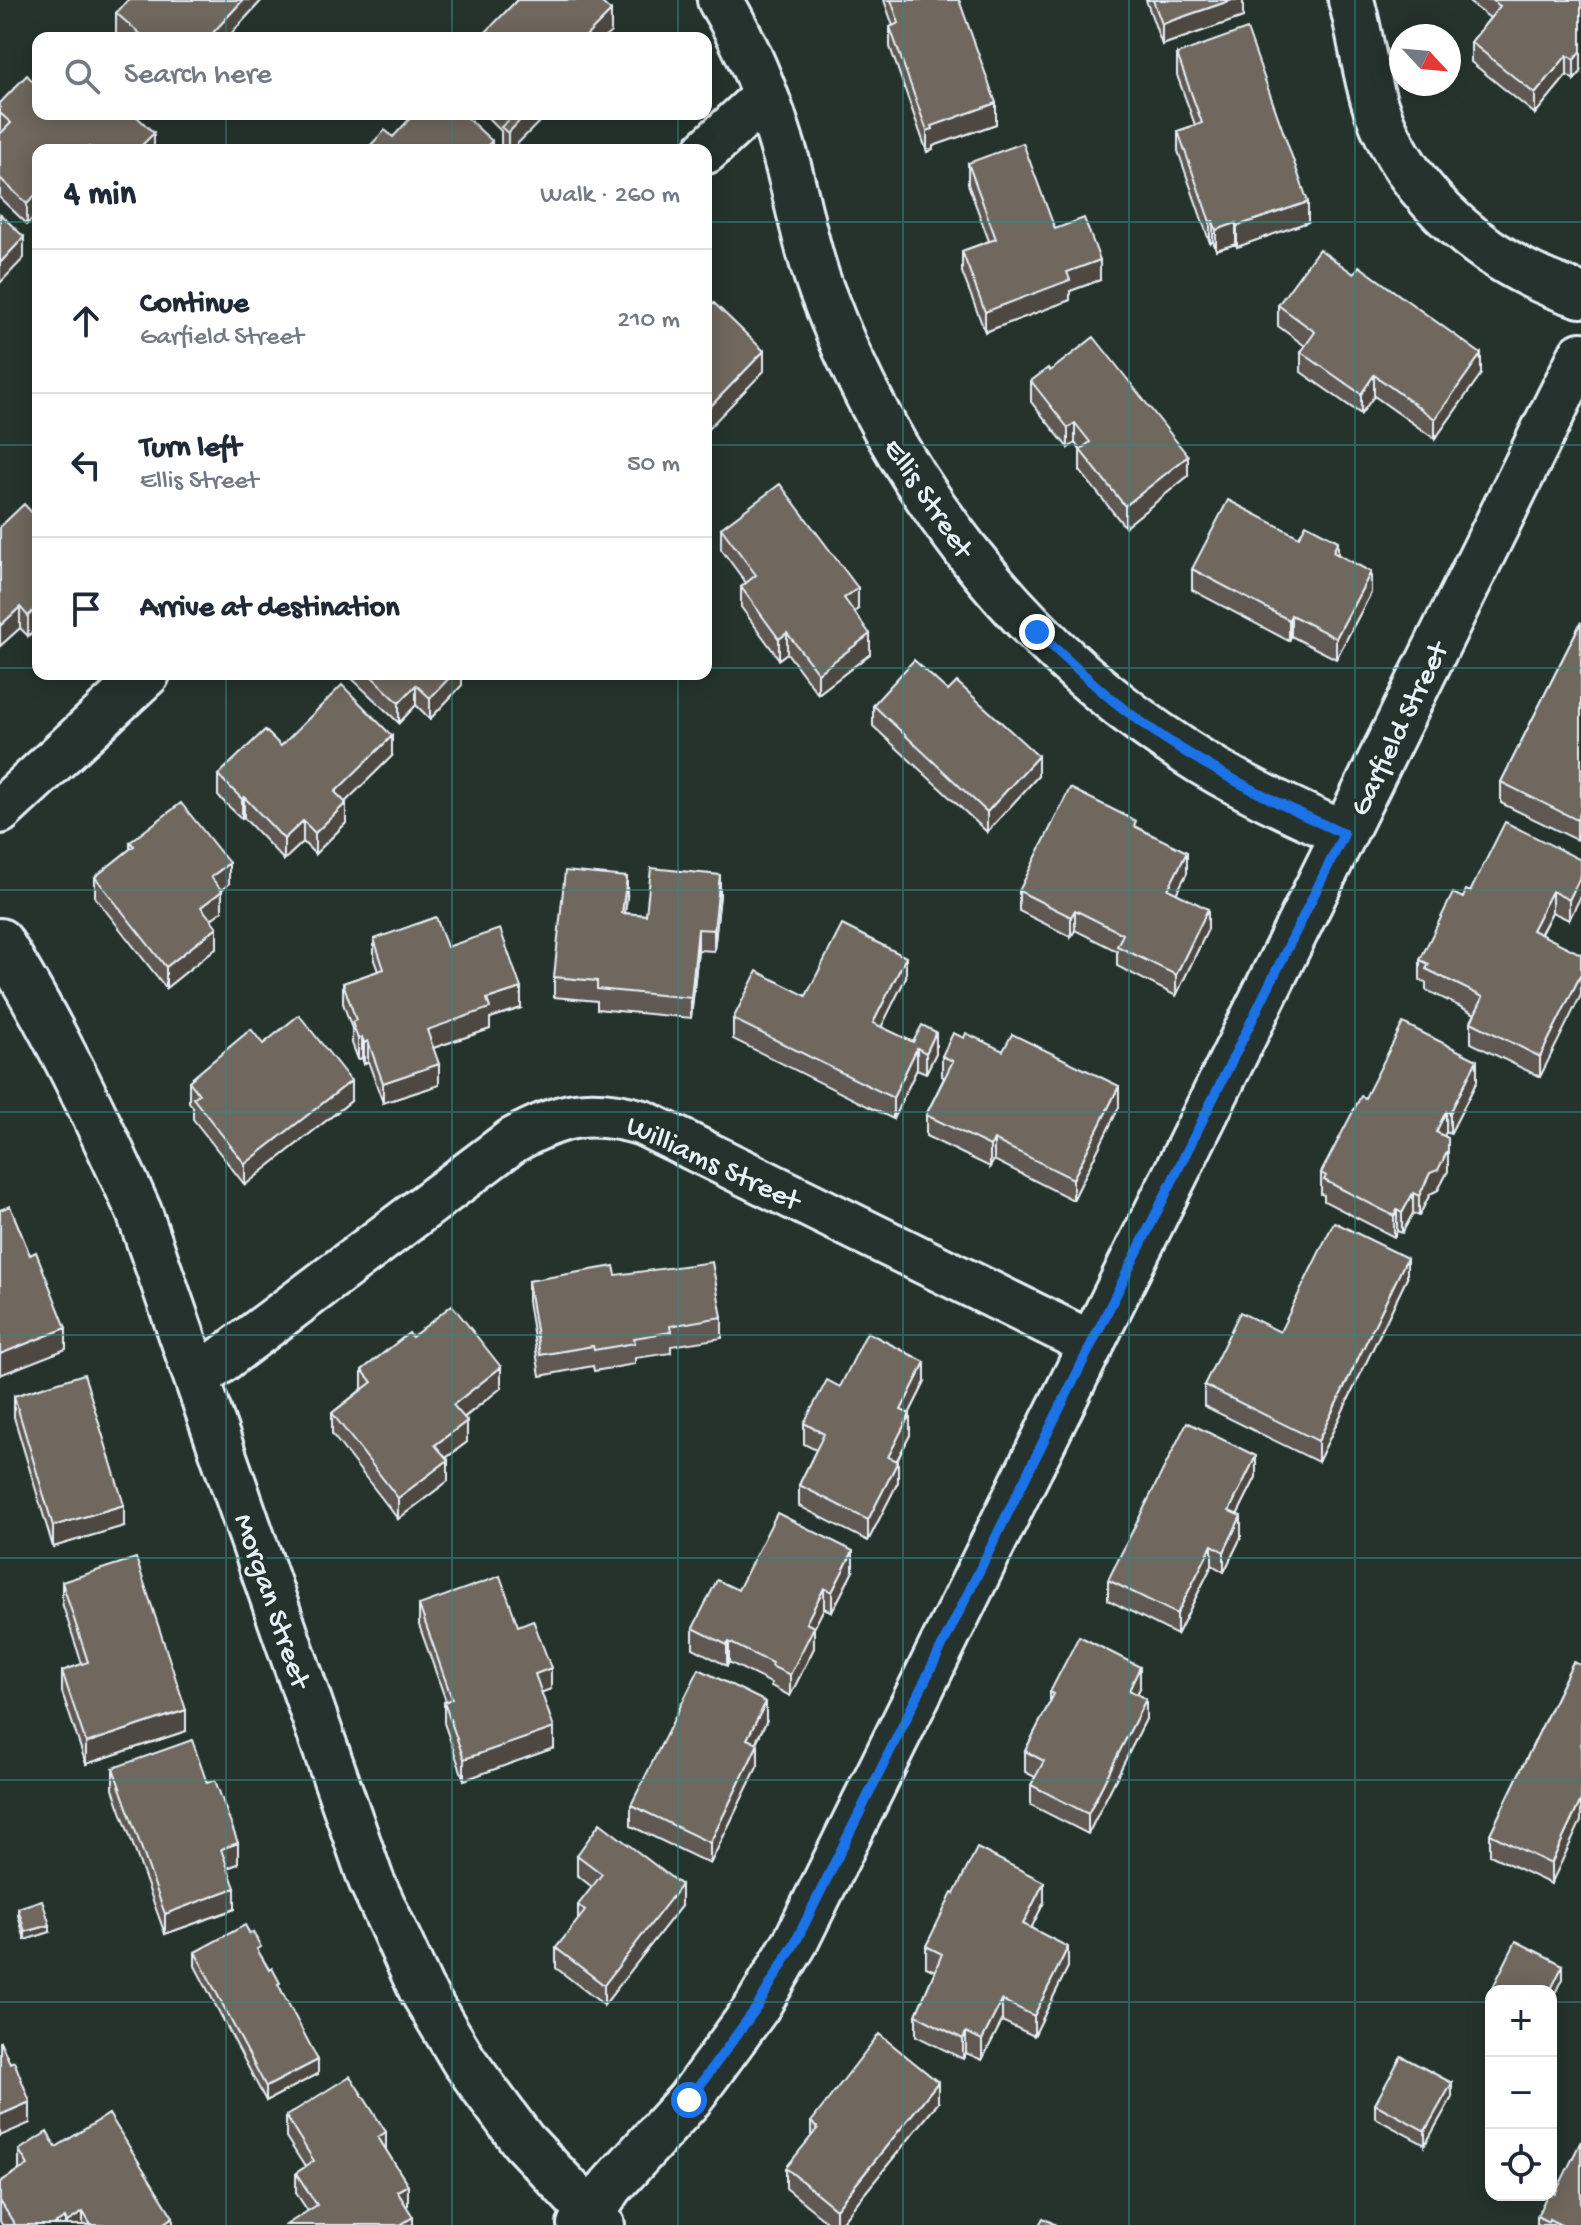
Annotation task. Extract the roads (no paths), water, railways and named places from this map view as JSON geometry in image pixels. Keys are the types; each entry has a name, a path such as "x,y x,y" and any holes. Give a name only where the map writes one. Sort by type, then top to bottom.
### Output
{"street":[{"name":"Ellis Street","path":"720,0 765,96 786,158 820,286 855,374 900,458 935,511 974,562 1037,632 1120,706 1184,751 1267,799 1344,834"},
{"path":"1351,0 1377,109 1400,157 1431,201 1453,224 1505,263 1553,287 1581,295"},
{"path":"712,145 765,96"},
{"name":"Garfield Street","path":"591,2222 611,2186 689,2100 757,2007 796,1941 1581,355"},
{"path":"0,811 141,680"},
{"name":"Morgan Street","path":"0,941 32,993 96,1116 139,1212 371,1880 421,1989 464,2061 523,2141 591,2222"},
{"name":"Williams Street","path":"198,1378 512,1141 544,1123 580,1114 617,1115 643,1123 1092,1344"}]}
